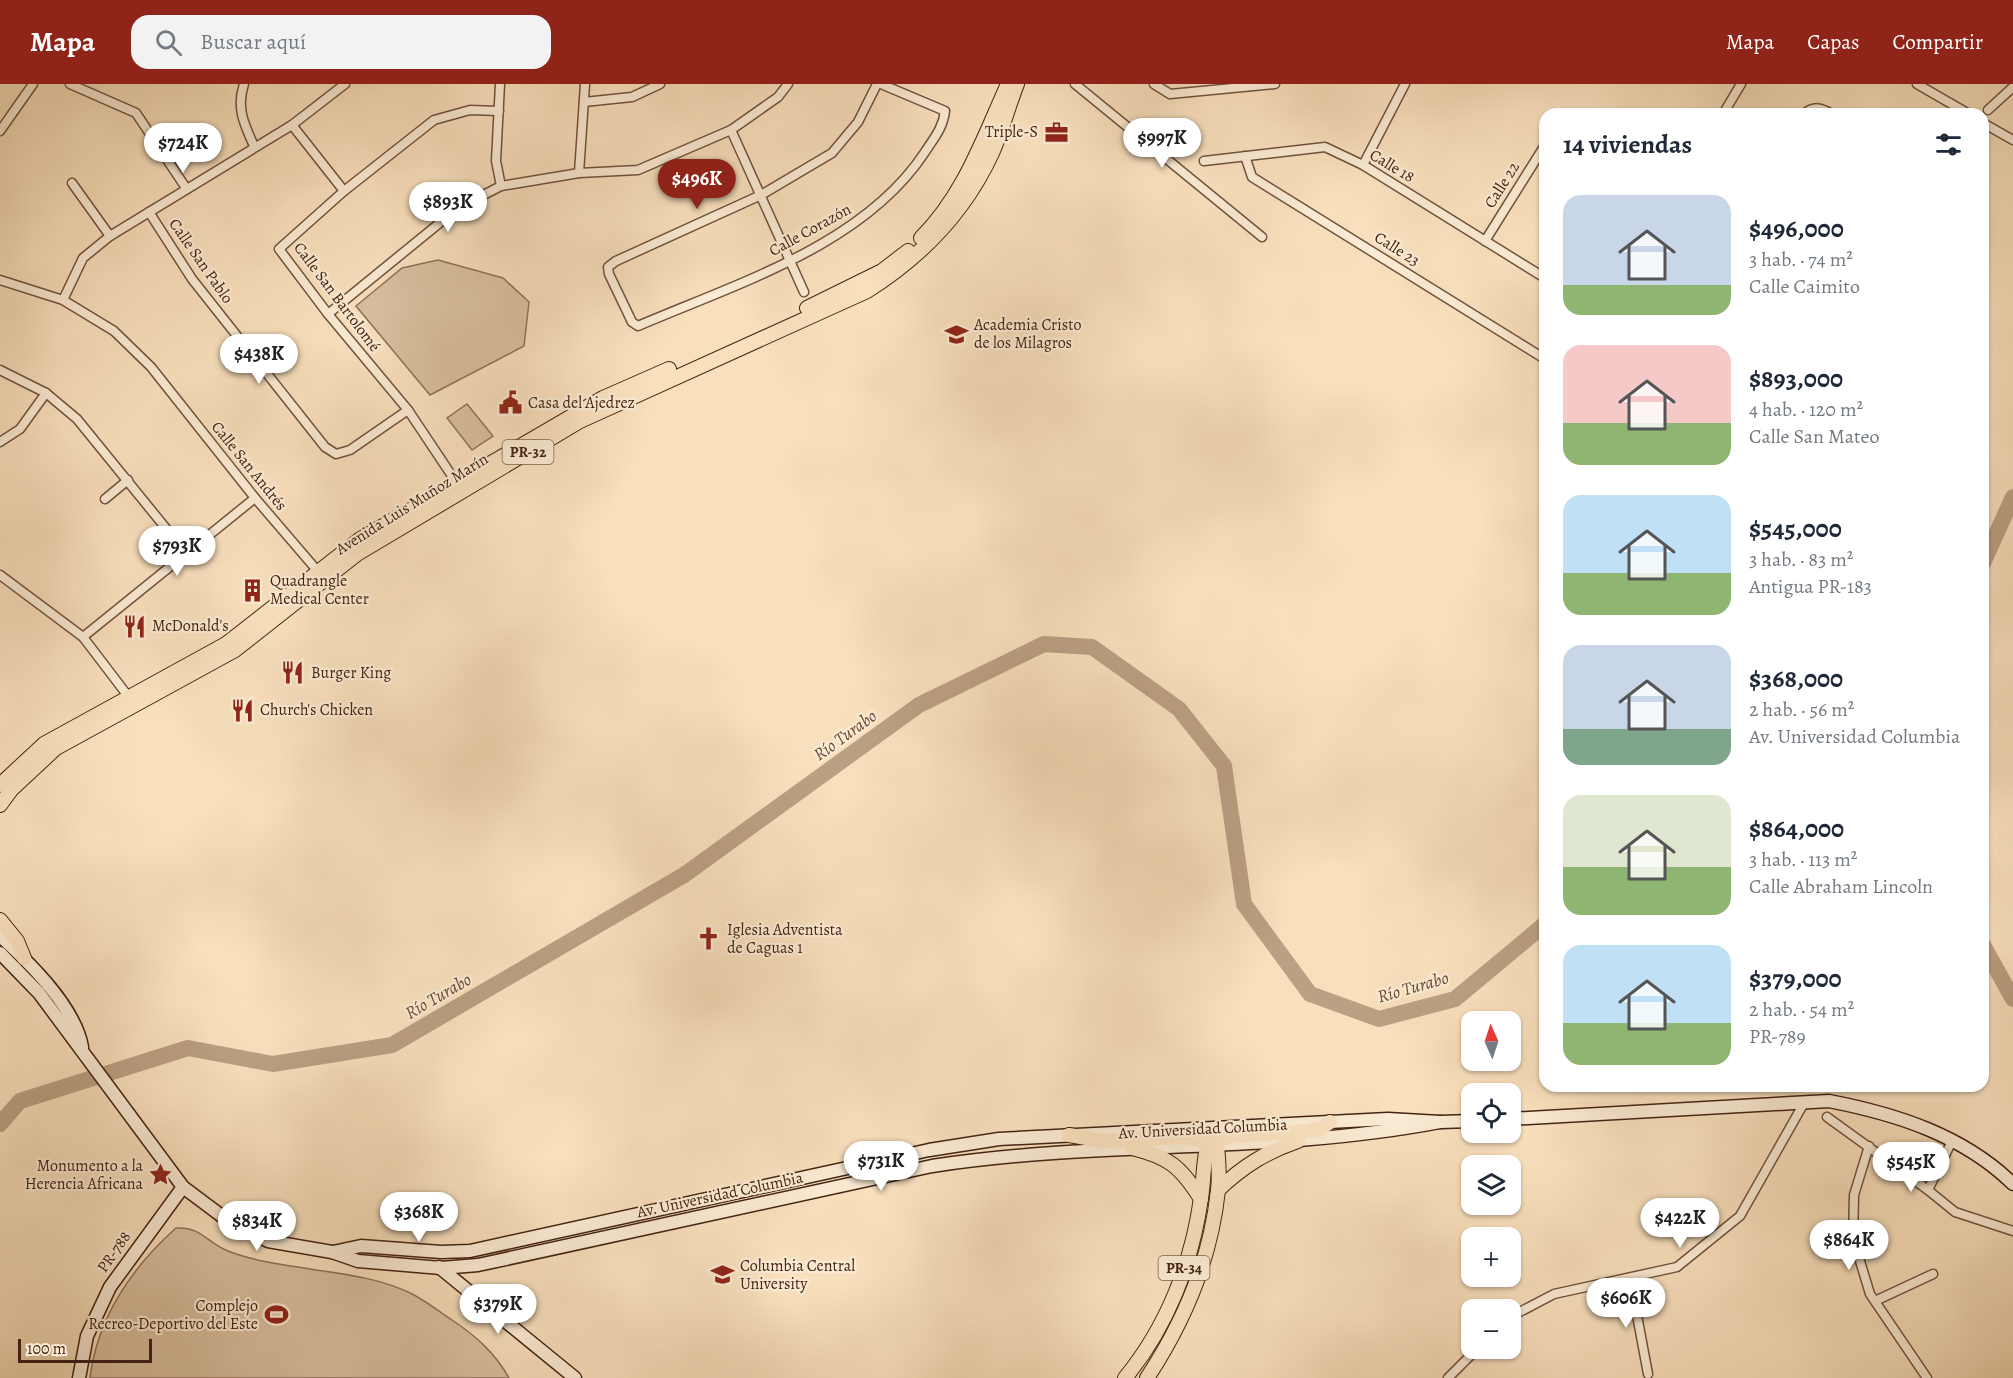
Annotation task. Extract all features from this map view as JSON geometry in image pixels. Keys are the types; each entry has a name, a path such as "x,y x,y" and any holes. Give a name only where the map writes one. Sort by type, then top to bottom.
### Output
{"main road":[{"name":"Avenida Luis Muñoz Marín","path":"876,280 909,250 952,201 969,174 1008,84"},
{"name":"Avenida Luis Muñoz Marín","path":"0,805 41,759 131,700 226,644 321,575 359,540 459,486 603,398 627,392 725,350 876,280 918,254 970,194 992,153 1017,84"},
{"name":"Avenida Luis Muñoz Marín","path":"0,785 21,762 44,744 131,700"},
{"path":"0,920 17,941 24,958"},
{"name":"Av. Universidad Columbia","path":"0,936 24,958 53,993 79,1030 83,1052"},
{"name":"Av. Universidad Columbia","path":"0,953 39,993 183,1187 227,1220 268,1241 332,1252 358,1261 441,1268 478,1265 932,1166 1000,1155 1299,1141 1388,1132 1440,1122"},
{"path":"1521,1118 1828,1101 1879,1111 1914,1122 1952,1141 2003,1174 2013,1185"},
{"name":"Av. Universidad Columbia","path":"332,1252 361,1246 441,1252 470,1251 929,1150 999,1139 1388,1119 1461,1121"},
{"path":"1069,1135 1094,1140 1185,1137 1212,1144 1235,1136 1320,1129 1330,1122"},
{"path":"1218,1190 1242,1167 1269,1151 1299,1141"},
{"name":"PR-34","path":"1147,1378 1170,1344 1194,1291 1218,1190 1212,1144"},
{"name":"PR-34","path":"1125,1378 1158,1330 1175,1295 1192,1245 1212,1144"},
{"path":"1132,1148 1155,1154 1179,1167 1201,1199"},
{"name":"PR-788","path":"78,1378 87,1336 110,1287 183,1187"},
{"path":"682,1204 685,1220"},
{"path":"441,1268 458,1258 534,1242 558,1231"},
{"path":"380,1248 396,1255 426,1259 441,1268 574,1378"},
{"path":"466,1290 468,1281 478,1265"}],"street":[{"path":"0,131 33,84"},
{"path":"70,84 136,112 186,188"},
{"path":"244,84 239,100 242,120 254,146"},
{"path":"63,300 83,258 110,237 292,124 345,84"},
{"path":"500,84 496,161 501,186"},
{"path":"579,173 585,84"},
{"path":"584,102 632,97 660,84"},
{"path":"328,314 458,208 501,186 579,173 638,170 731,130 778,97 788,84"},
{"path":"761,195 832,153 858,122 879,84"},
{"name":"Calle Corazón","path":"761,195 616,261 608,267 609,274 632,322 638,326 789,260 844,232 879,207 910,175 943,125 945,111 879,84"},
{"path":"1075,84 1131,127 1262,237"},
{"path":"1154,84 1170,94 1209,87 1275,84"},
{"path":"1363,165 1405,84"},
{"path":"1727,108 1741,84"},
{"path":"1917,84 1959,108"},
{"path":"1989,109 2013,87"},
{"name":"Calle San Bartolomé","path":"459,486 408,410 328,314 279,249 344,191 434,120 470,110 499,111"},
{"path":"292,124 344,191"},
{"path":"1989,126 2013,140"},
{"path":"731,130 804,292"},
{"name":"Calle 18","path":"1204,161 1325,147 1363,165 1539,273"},
{"name":"Calle 22","path":"1485,241 1539,155"},
{"name":"Calle 23","path":"1245,156 1252,177 1539,355"},
{"path":"72,183 110,237"},
{"name":"Calle San Pablo","path":"149,212 192,279 325,447 336,454 350,450 408,410"},
{"name":"Calle San Andrés","path":"0,280 63,300 114,331 151,367 255,498 321,575"},
{"path":"0,370 46,393 77,419 186,553"},
{"path":"0,442 20,429 46,393"},
{"path":"105,500 128,480"},
{"path":"83,637 255,498"},
{"path":"0,575 83,637 131,700"},
{"path":"1521,1311 1554,1294 1677,1267 1740,1216 1804,1103"},
{"path":"1827,1117 1955,1212 2013,1232"},
{"path":"1928,1190 1952,1141"},
{"path":"1869,1146 1854,1195 1853,1238 1870,1294 1927,1378"},
{"path":"1875,1301 1933,1274"},
{"path":"1630,1278 1648,1374"},
{"path":"1448,1378 1467,1359"}],"shaded area":[{"path":"438,260 503,278 529,302 524,346 430,395 356,306 402,268"},
{"path":"467,404 493,436 472,450 447,418"},
{"name":"Complejo Recreo-Deportivo del Este","path":"176,1228 198,1232 228,1251 250,1258 371,1279 414,1295 477,1339 498,1361 509,1378 90,1378 100,1335 108,1315 131,1277"}],"waterway":[{"path":"1989,550 2013,497"},
{"name":"Río Turabo","path":"0,1124 20,1101 188,1048 273,1064 392,1045 684,875 919,705 1044,644 1092,647 1179,709 1224,766 1244,904 1310,994 1379,1019 1455,999 1539,929"},
{"path":"1989,956 2013,999"}],"place":[{"name":"Triple-S","path":"1056,132"},
{"name":"Academia Cristo de los Milagros","path":"956,334"},
{"name":"Casa del Ajedrez","path":"510,403"},
{"name":"Quadrangle Medical Center","path":"252,590"},
{"name":"McDonald's","path":"134,626"},
{"name":"Burger King","path":"293,673"},
{"name":"Church's Chicken","path":"242,710"},
{"name":"Iglesia Adventista de Caguas 1","path":"709,939"},
{"name":"Monumento a la Herencia Africana","path":"161,1175"},
{"name":"Columbia Central University","path":"722,1275"},
{"name":"Complejo Recreo-Deportivo del Este","path":"276,1315"}]}
